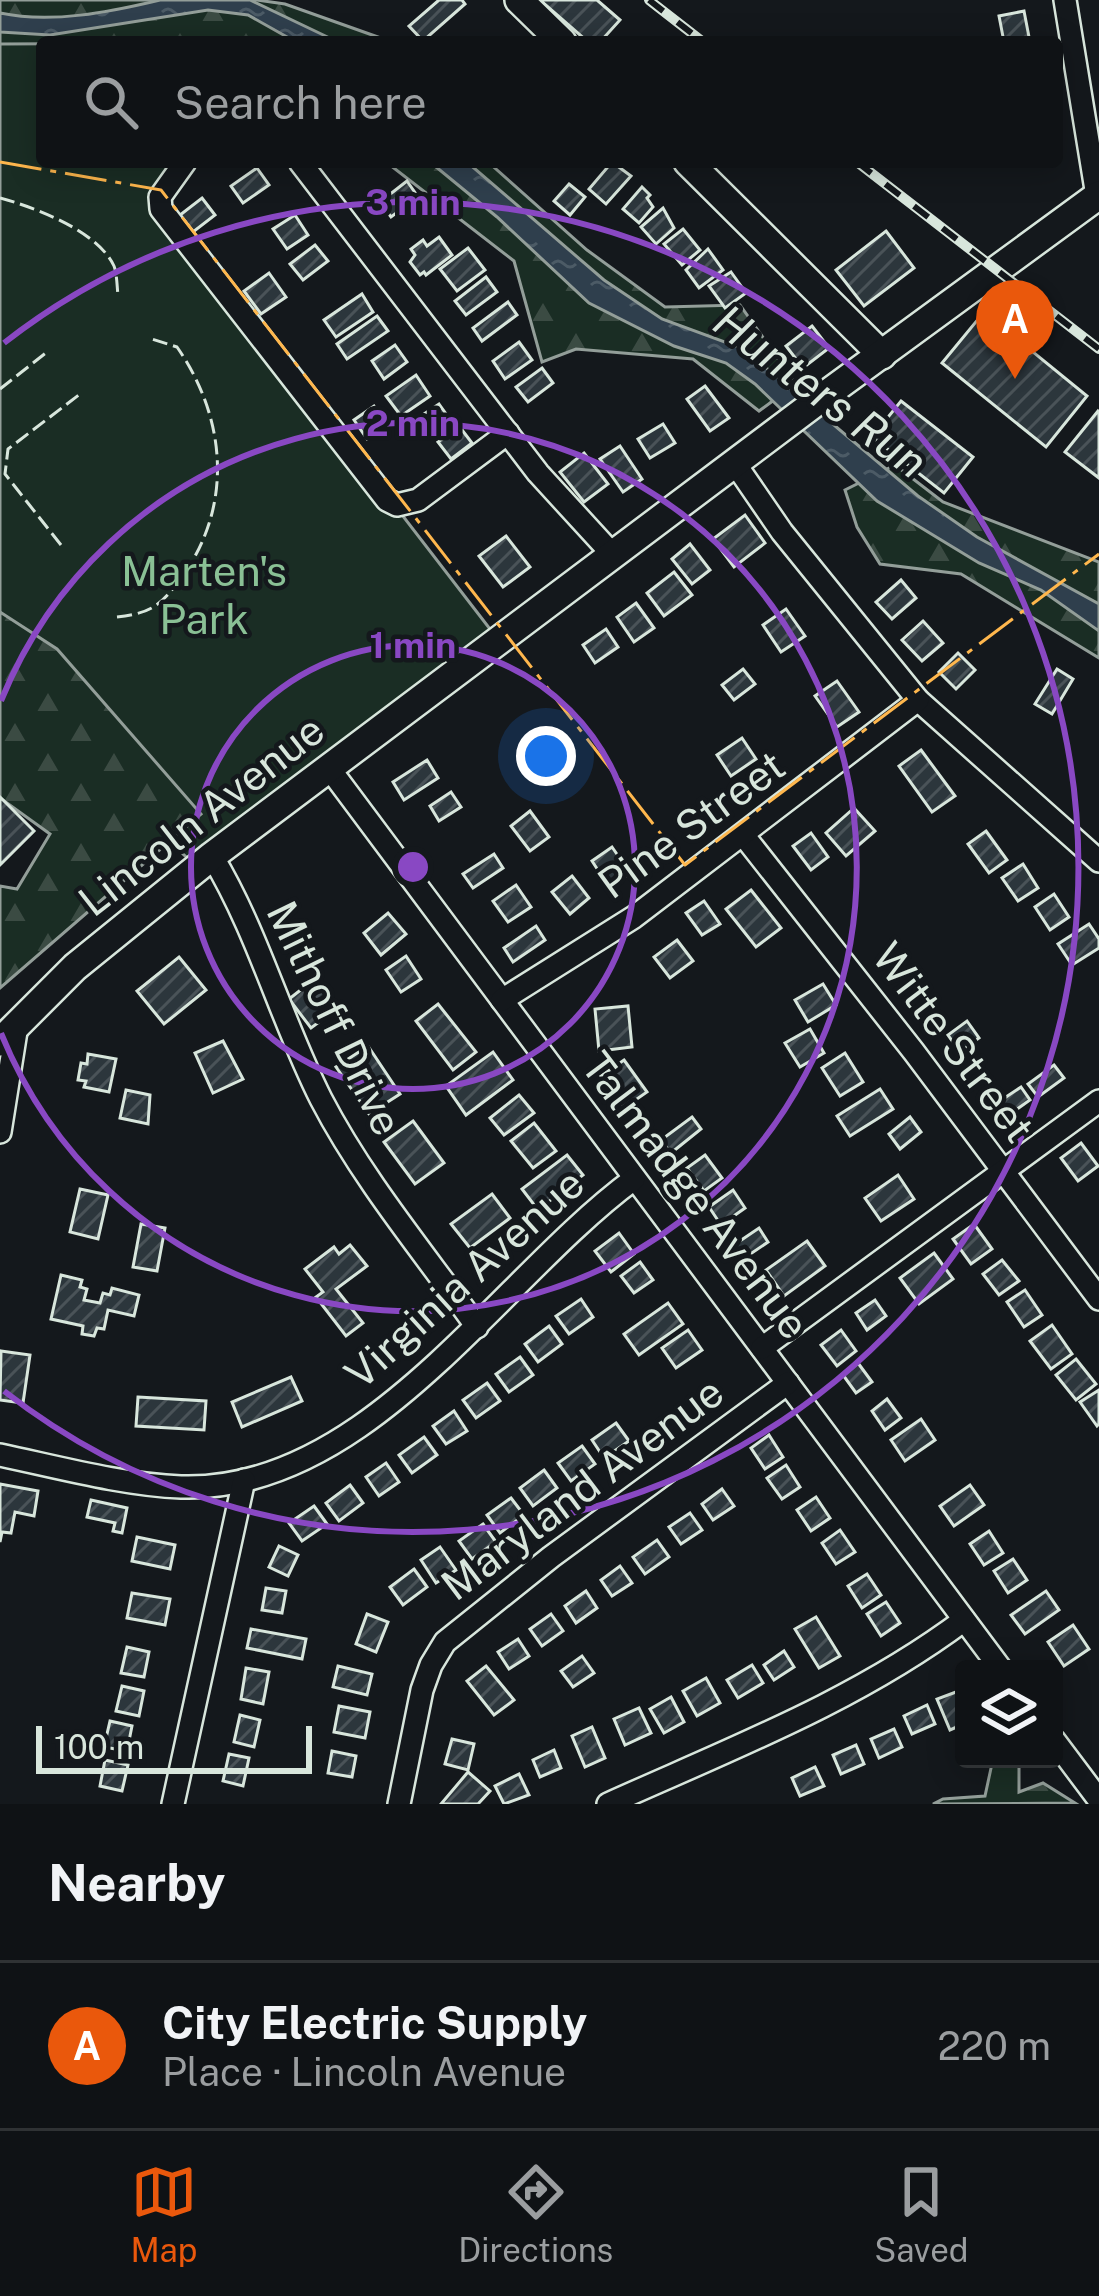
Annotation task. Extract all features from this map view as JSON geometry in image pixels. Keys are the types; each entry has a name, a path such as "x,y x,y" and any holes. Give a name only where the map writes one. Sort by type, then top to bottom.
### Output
{"main road":[{"path":"519,0 556,36"},
{"path":"694,168 882,356"},
{"name":"Lincoln Avenue","path":"8,1034 75,967 212,856 1098,195"}],"street":[{"path":"1065,0 1098,195"},
{"path":"181,168 160,197 161,209 387,500 397,505 418,500 508,433"},
{"path":"305,168 508,433 614,556"},
{"path":"736,465 792,545 918,700 1099,861"},
{"name":"Pine Street","path":"502,1000 634,917 918,700"},
{"name":"Talmadge Avenue","path":"329,768 994,1660"},
{"name":"Witte Street","path":"744,836 1099,1299"},
{"name":"Mithoff Drive","path":"212,856 248,926 323,1102 370,1178 477,1327"},
{"path":"0,1132 8,1034"},
{"path":"762,1348 1099,1101"},
{"name":"Virginia Avenue","path":"0,1455 177,1487 244,1480 308,1456 354,1429 440,1362 569,1232 634,1179"},
{"name":"Maryland Avenue","path":"399,1804 422,1690 445,1642 551,1556 788,1383"},
{"path":"173,1804 244,1480"},
{"path":"608,1804 821,1708 888,1671 964,1620"},
{"path":"1063,1752 1099,1800"}],"green space":[{"name":"Marten's Park","path":"0,0 184,0 283,36 36,36 36,168 189,168 160,201 500,642 197,867 0,683"},
{"path":"0,0 257,0 285,4 375,36 36,36 36,44 0,44"},
{"path":"394,168 495,168 587,250 665,307 740,305 796,384 759,411 693,359 576,349 542,362 514,261"},
{"path":"895,465 943,502 1099,562 1099,658 961,574 880,564 857,527 845,490"},
{"path":"0,612 57,649 201,814 0,988 0,886 17,889 50,834 0,798"},
{"path":"991,1768 1019,1768 1019,1792 1043,1783 1075,1803 933,1804 985,1796"}],"water":[{"path":"160,0 250,0 325,36 285,36 248,15 208,10 50,35 0,32 0,13 60,17"},
{"path":"437,168 474,168 604,280 662,319 744,349 918,496 977,537 1099,604 1099,631 1041,590 979,563 877,501 755,384 726,363 674,346 589,303"}],"building":[{"path":"439,0 465,4 429,36 418,36 409,26"},
{"path":"540,0 597,0 620,20 605,36 581,36"},
{"path":"1024,11 1029,36 1003,36 999,16"},
{"path":"257,168 269,185 243,203 231,186"},
{"path":"607,168 620,168 631,176 606,204 589,189"},
{"path":"407,181 418,197 391,217 380,202"},
{"path":"569,184 585,197 570,215 554,201"},
{"path":"642,187 653,207 639,223 623,209"},
{"path":"202,198 215,215 193,232 180,215"},
{"path":"663,208 674,228 656,244 641,227"},
{"path":"295,215 308,235 287,249 273,229"},
{"path":"683,229 700,250 682,265 664,244"},
{"path":"886,231 914,268 864,306 836,270"},
{"path":"439,237 452,255 420,275 410,262 415,255 411,249"},
{"path":"315,245 328,261 303,280 290,264"},
{"path":"468,248 485,270 457,291 440,269"},
{"path":"708,249 723,270 699,288 686,270"},
{"path":"731,272 746,293 725,308 709,286"},
{"path":"269,273 286,297 261,314 244,291"},
{"path":"486,277 497,292 466,315 455,301"},
{"path":"362,294 373,312 336,337 324,320"},
{"path":"508,302 517,315 482,341 473,328"},
{"path":"984,312 1087,396 1046,447 942,363"},
{"path":"377,316 388,331 347,359 337,344"},
{"path":"812,326 829,348 803,368 786,346"},
{"path":"519,342 532,360 505,379 493,361"},
{"path":"395,345 407,362 384,379 372,361"},
{"path":"542,368 553,383 528,402 516,387"},
{"path":"416,375 430,396 401,416 386,396"},
{"path":"705,386 729,418 710,431 687,399"},
{"path":"901,401 973,457 944,493 872,437"},
{"path":"439,404 451,421 430,436 418,418"},
{"path":"374,406 387,425 367,439 354,420"},
{"path":"1099,412 1099,478 1065,452"},
{"path":"663,424 675,443 650,458 638,439"},
{"path":"459,426 472,443 451,459 438,442"},
{"path":"620,446 642,479 623,492 600,459"},
{"path":"584,453 608,484 584,502 560,472"},
{"path":"745,515 765,543 734,567 713,539"},
{"path":"506,536 530,567 503,587 479,556"},
{"path":"690,544 710,570 692,584 672,559"},
{"path":"674,572 692,595 664,616 647,593"},
{"path":"901,580 916,598 892,619 876,602"},
{"path":"636,603 654,628 634,642 617,617"},
{"path":"786,609 805,636 781,652 763,625"},
{"path":"923,621 943,643 922,661 902,640"},
{"path":"606,629 618,647 595,663 583,645"},
{"path":"958,653 975,670 956,689 939,672"},
{"path":"743,669 755,684 734,700 722,685"},
{"path":"1057,669 1073,679 1052,714 1035,704"},
{"path":"837,681 859,712 837,727 815,696"},
{"path":"742,738 756,759 731,776 717,755"},
{"path":"921,750 955,796 932,812 899,766"},
{"path":"427,760 438,778 404,800 393,782"},
{"path":"451,792 461,807 439,821 430,806"},
{"path":"0,797 34,831 0,865"},
{"path":"854,808 875,831 846,856 826,833"},
{"path":"530,811 549,837 530,851 511,826"},
{"path":"986,831 1007,860 989,873 968,844"},
{"path":"811,833 828,857 811,870 793,846"},
{"path":"612,847 630,873 609,887 592,861"},
{"path":"494,854 503,868 473,888 463,874"},
{"path":"1023,864 1038,888 1018,901 1002,878"},
{"path":"572,876 589,898 570,914 552,892"},
{"path":"516,885 531,907 508,922 493,901"},
{"path":"751,890 781,928 756,947 726,909"},
{"path":"1054,894 1069,917 1050,930 1035,907"},
{"path":"704,901 720,924 702,935 686,913"},
{"path":"388,913 406,934 381,955 364,933"},
{"path":"1089,924 1099,948 1072,965 1058,944"},
{"path":"536,926 545,940 513,962 504,948"},
{"path":"677,940 693,961 670,978 654,957"},
{"path":"406,956 421,979 401,992 386,970"},
{"path":"179,957 206,990 164,1024 137,991"},
{"path":"316,978 338,1008 311,1028 289,999"},
{"path":"823,984 836,1005 808,1022 795,1000"},
{"path":"438,1004 476,1052 453,1070 416,1021"},
{"path":"628,1006 632,1047 599,1051 595,1009"},
{"path":"967,1021 979,1038 960,1052 948,1035"},
{"path":"810,1029 824,1053 800,1067 785,1043"},
{"path":"223,1041 243,1079 213,1093 195,1053"},
{"path":"368,1046 400,1094 369,1114 336,1067"},
{"path":"493,1052 513,1080 466,1115 446,1086"},
{"path":"845,1053 863,1082 840,1096 822,1068"},
{"path":"88,1054 116,1059 109,1092 84,1087 86,1081 78,1080"},
{"path":"624,1060 647,1092 624,1108 601,1076"},
{"path":"1054,1065 1064,1078 1038,1097 1028,1084"},
{"path":"1021,1087 1030,1100 1006,1117 997,1103"},
{"path":"880,1089 893,1109 850,1136 837,1116"},
{"path":"126,1090 150,1095 148,1124 120,1118"},
{"path":"519,1095 534,1113 504,1135 490,1118"},
{"path":"692,1117 701,1129 671,1153 661,1140"},
{"path":"910,1117 921,1132 900,1149 889,1134"},
{"path":"413,1121 444,1163 415,1184 384,1142"},
{"path":"534,1123 556,1151 533,1168 511,1141"},
{"path":"1081,1143 1098,1166 1078,1181 1061,1158"},
{"path":"567,1155 583,1175 538,1210 522,1189"},
{"path":"705,1155 722,1178 704,1191 687,1168"},
{"path":"898,1175 914,1199 881,1221 865,1198"},
{"path":"80,1189 108,1195 98,1239 70,1232"},
{"path":"733,1190 745,1208 721,1225 709,1207"},
{"path":"492,1194 510,1218 470,1248 451,1224"},
{"path":"141,1224 165,1228 157,1271 133,1267"},
{"path":"974,1224 992,1249 971,1264 953,1239"},
{"path":"759,1228 768,1242 743,1259 734,1245"},
{"path":"619,1233 634,1254 611,1272 595,1251"},
{"path":"807,1241 825,1266 784,1296 766,1270"},
{"path":"350,1245 367,1266 336,1289 363,1323 346,1336 316,1297 323,1292 305,1269 334,1247 339,1254"},
{"path":"934,1253 953,1279 919,1304 900,1278"},
{"path":"1002,1260 1019,1281 999,1295 983,1274"},
{"path":"640,1262 653,1280 634,1293 621,1276"},
{"path":"61,1275 82,1280 80,1287 87,1289 84,1300 100,1303 103,1293 110,1295 112,1288 139,1295 134,1316 108,1310 104,1329 97,1328 94,1336 82,1334 83,1326 51,1319"},
{"path":"1025,1290 1042,1315 1024,1327 1007,1302"},
{"path":"581,1299 593,1317 569,1334 556,1316"},
{"path":"875,1300 886,1316 867,1330 856,1313"},
{"path":"668,1303 683,1324 639,1355 624,1334"},
{"path":"1052,1325 1072,1354 1051,1369 1030,1341"},
{"path":"549,1326 562,1344 538,1362 525,1344"},
{"path":"688,1330 702,1350 676,1368 662,1348"},
{"path":"841,1330 856,1351 837,1366 821,1345"},
{"path":"1,1351 30,1355 23,1403 0,1400"},
{"path":"520,1357 533,1375 509,1392 496,1374"},
{"path":"1076,1359 1096,1384 1076,1400 1056,1375"},
{"path":"858,1363 872,1382 856,1393 843,1375"},
{"path":"291,1377 302,1401 242,1427 232,1402"},
{"path":"487,1383 500,1401 476,1418 463,1400"},
{"path":"1099,1390 1099,1424 1097,1426 1080,1402"},
{"path":"138,1397 206,1401 204,1430 136,1426"},
{"path":"887,1399 901,1418 885,1430 872,1411"},
{"path":"454,1411 467,1431 446,1444 433,1426"},
{"path":"921,1419 935,1440 905,1461 891,1440"},
{"path":"616,1423 629,1441 604,1458 592,1440"},
{"path":"769,1435 783,1457 765,1469 751,1448"},
{"path":"424,1437 437,1455 412,1473 399,1455"},
{"path":"582,1446 595,1464 571,1481 558,1463"},
{"path":"386,1463 399,1482 379,1496 366,1477"},
{"path":"786,1465 800,1487 782,1499 767,1478"},
{"path":"544,1470 557,1488 533,1506 520,1488"},
{"path":"0,1484 38,1491 34,1516 15,1512 11,1533 2,1532 0,1542"},
{"path":"350,1485 363,1503 339,1521 326,1503"},
{"path":"970,1485 984,1505 954,1526 940,1506"},
{"path":"722,1489 734,1506 713,1520 702,1504"},
{"path":"816,1497 830,1518 811,1531 797,1510"},
{"path":"511,1498 524,1515 500,1533 487,1515"},
{"path":"91,1500 127,1508 122,1533 113,1531 115,1523 87,1517"},
{"path":"314,1506 327,1524 302,1541 289,1523"},
{"path":"690,1513 702,1530 681,1544 669,1527"},
{"path":"483,1524 496,1542 472,1559 459,1541"},
{"path":"840,1530 855,1552 836,1564 822,1543"},
{"path":"989,1531 1003,1553 984,1565 970,1544"},
{"path":"137,1537 175,1545 170,1569 132,1561"},
{"path":"657,1540 669,1557 645,1574 633,1557"},
{"path":"279,1546 298,1555 288,1576 269,1567"},
{"path":"440,1547 456,1570 436,1583 421,1560"},
{"path":"1013,1559 1027,1580 1008,1593 994,1571"},
{"path":"620,1566 632,1583 612,1596 601,1580"},
{"path":"414,1569 427,1587 403,1605 390,1587"},
{"path":"867,1574 881,1595 862,1608 848,1586"},
{"path":"266,1588 286,1591 282,1613 262,1610"},
{"path":"586,1591 597,1608 576,1623 565,1606"},
{"path":"1046,1591 1059,1610 1025,1634 1011,1615"},
{"path":"132,1593 170,1599 165,1625 127,1618"},
{"path":"886,1602 900,1623 881,1636 867,1614"},
{"path":"367,1614 388,1622 376,1652 356,1644"},
{"path":"551,1614 563,1631 542,1646 530,1629"},
{"path":"816,1617 840,1656 819,1668 795,1629"},
{"path":"1073,1625 1089,1649 1064,1666 1048,1642"},
{"path":"251,1629 306,1639 302,1659 247,1648"},
{"path":"518,1639 529,1656 509,1669 498,1652"},
{"path":"127,1647 149,1652 144,1677 121,1673"},
{"path":"784,1651 794,1667 774,1680 764,1665"},
{"path":"582,1656 594,1673 573,1687 561,1671"},
{"path":"752,1665 763,1683 738,1698 727,1680"},
{"path":"338,1666 372,1674 367,1695 333,1687"},
{"path":"486,1666 514,1700 494,1715 467,1681"},
{"path":"246,1668 269,1672 263,1704 241,1699"},
{"path":"706,1678 720,1703 697,1716 683,1691"},
{"path":"122,1686 144,1691 139,1716 116,1711"},
{"path":"955,1692 955,1728 950,1730 937,1699"},
{"path":"671,1697 684,1722 664,1733 650,1709"},
{"path":"927,1705 935,1724 912,1734 904,1716"},
{"path":"339,1706 370,1712 365,1738 334,1732"},
{"path":"639,1708 651,1733 625,1745 614,1719"},
{"path":"240,1715 260,1720 254,1747 234,1742"},
{"path":"110,1721 132,1726 127,1751 104,1747"},
{"path":"592,1727 605,1758 585,1767 572,1736"},
{"path":"894,1729 902,1747 879,1758 871,1739"},
{"path":"452,1739 474,1744 468,1770 445,1764"},
{"path":"856,1745 864,1764 841,1774 833,1755"},
{"path":"554,1750 561,1768 540,1777 533,1760"},
{"path":"332,1751 356,1756 352,1777 328,1773"},
{"path":"229,1754 249,1758 243,1786 223,1781"},
{"path":"105,1760 128,1765 122,1791 100,1786"},
{"path":"815,1767 824,1786 800,1796 792,1778"},
{"path":"468,1772 490,1791 478,1804 441,1804"},
{"path":"519,1774 529,1795 504,1804 495,1786"}],"railway":[{"path":"649,0 695,36"},
{"path":"865,168 1099,349"}],"fence":[{"path":"0,198 47,214 94,242 114,266 118,295"},
{"path":"117,617 149,610 184,574 211,518 216,489 217,459 205,401 177,347 152,339"},
{"path":"0,389 47,352"},
{"path":"61,545 5,474 8,449 80,394"}],"power":[{"path":"0,162 161,190 685,865 1099,554"}],"place":[{"name":"City Electric Supply","path":"1015,379"}],"water label":[{"name":"Hunters Run","path":"821,391"}]}
